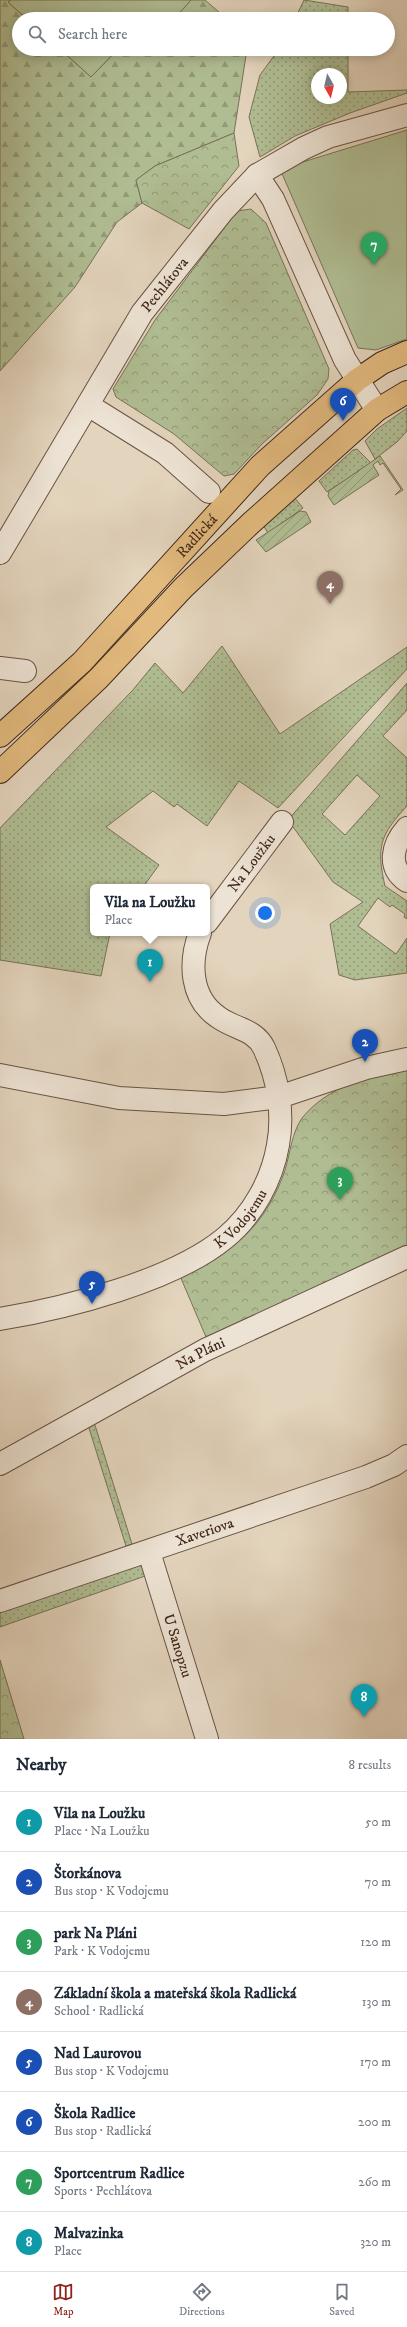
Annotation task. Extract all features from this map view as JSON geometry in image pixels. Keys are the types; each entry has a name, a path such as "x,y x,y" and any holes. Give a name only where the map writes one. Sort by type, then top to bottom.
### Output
{"main road":[{"name":"Radlická","path":"0,736 82,662 260,466 357,380 382,364 407,352"},
{"name":"Radlická","path":"0,772 99,678 183,588 234,539 376,410 407,392"}],"street":[{"name":"Pechlátova","path":"0,553 142,314 223,211 257,175 328,137 407,115"},
{"path":"257,175 272,198 345,360 376,410"},
{"path":"88,405 165,453 209,492"},
{"path":"0,668 25,671"},
{"name":"Na Loužku","path":"210,918 282,822"},
{"path":"407,828 400,836 392,855 394,866 401,877 407,881"},
{"path":"199,936 194,948 192,967 195,985 204,1004 218,1017 254,1034 264,1047 279,1097"},
{"path":"0,1075 126,1098 224,1104 279,1097 366,1068 407,1059"},
{"name":"K Vodojemu","path":"0,1319 66,1305 121,1288 184,1264 225,1238 240,1224 266,1185 276,1156 279,1139 281,1125 279,1097"},
{"name":"Na Pláni","path":"0,1464 205,1350 407,1257"},
{"name":"Xaveriova","path":"0,1601 366,1477 394,1465 407,1456"},
{"name":"U Sanopzu","path":"148,1552 207,1739"}],"green space":[{"path":"0,0 10,0 9,3 19,12 12,12 12,56 68,56 91,77 111,56 246,56 234,133 155,166 136,180 142,203 117,222 75,287 0,371"},
{"path":"11,0 191,0 180,12 19,12 8,2"},
{"path":"191,0 205,0 219,12 180,12"},
{"path":"304,0 348,7 348,12 298,12"},
{"path":"68,56 111,56 91,77"},
{"path":"274,56 348,56 348,92 407,90 407,93 350,113 295,136 260,157 249,117 260,75"},
{"path":"407,130 407,339 376,350 358,348 280,169"},
{"path":"234,133 239,166 189,229 142,203 136,180 155,166"},
{"path":"251,209 266,223 329,369 328,379 317,395 262,444 234,474 224,476 174,434 116,397 113,389 155,320 237,211"},
{"path":"407,408 407,431 397,442 375,459 365,441 377,429"},
{"path":"357,449 371,463 327,492 319,481 353,450"},
{"path":"380,456 403,490 395,495 401,489 383,463 380,465 378,461 373,465 379,475 334,505 328,496 329,491"},
{"path":"294,497 303,508 268,533 263,525"},
{"path":"300,511 306,512 311,522 266,552 256,540"},
{"path":"222,646 280,734 407,647 407,669 278,808 239,781 207,826 177,804 174,807 153,791 106,827 159,865 145,884 90,884 90,936 109,936 101,976 0,960 0,828 132,691 155,663 183,693"},
{"path":"407,683 407,710 383,736 407,758 407,806 391,825 382,842 381,861 385,886 407,901 407,919 404,917 405,914 392,905 390,907 378,898 358,926 396,954 407,938 407,973 355,980 339,975 330,924 363,902 333,882 288,820","holes":["357,775 380,796 345,835 322,814"]},
{"path":"407,1069 407,1246 206,1337 180,1276 199,1268 216,1258 245,1235 258,1222 277,1189 285,1170 296,1130 302,1118 312,1107 337,1090 350,1084 378,1075"},
{"path":"94,1422 132,1544 126,1546 88,1425"},
{"path":"136,1564 143,1567 148,1575 0,1627 0,1610"},
{"path":"0,1660 24,1739 0,1739"}],"place":[{"name":"Sportcentrum Radlice","path":"374,265"},
{"name":"Škola Radlice","path":"343,421"},
{"name":"Základní škola a mateřská škola Radlická","path":"330,604"},
{"name":"Vila na Loužku","path":"150,982"},
{"name":"Štorkánova","path":"365,1062"},
{"name":"park Na Pláni","path":"340,1200"},
{"name":"Nad Laurovou","path":"92,1304"},
{"name":"Malvazinka","path":"364,1717"}]}
